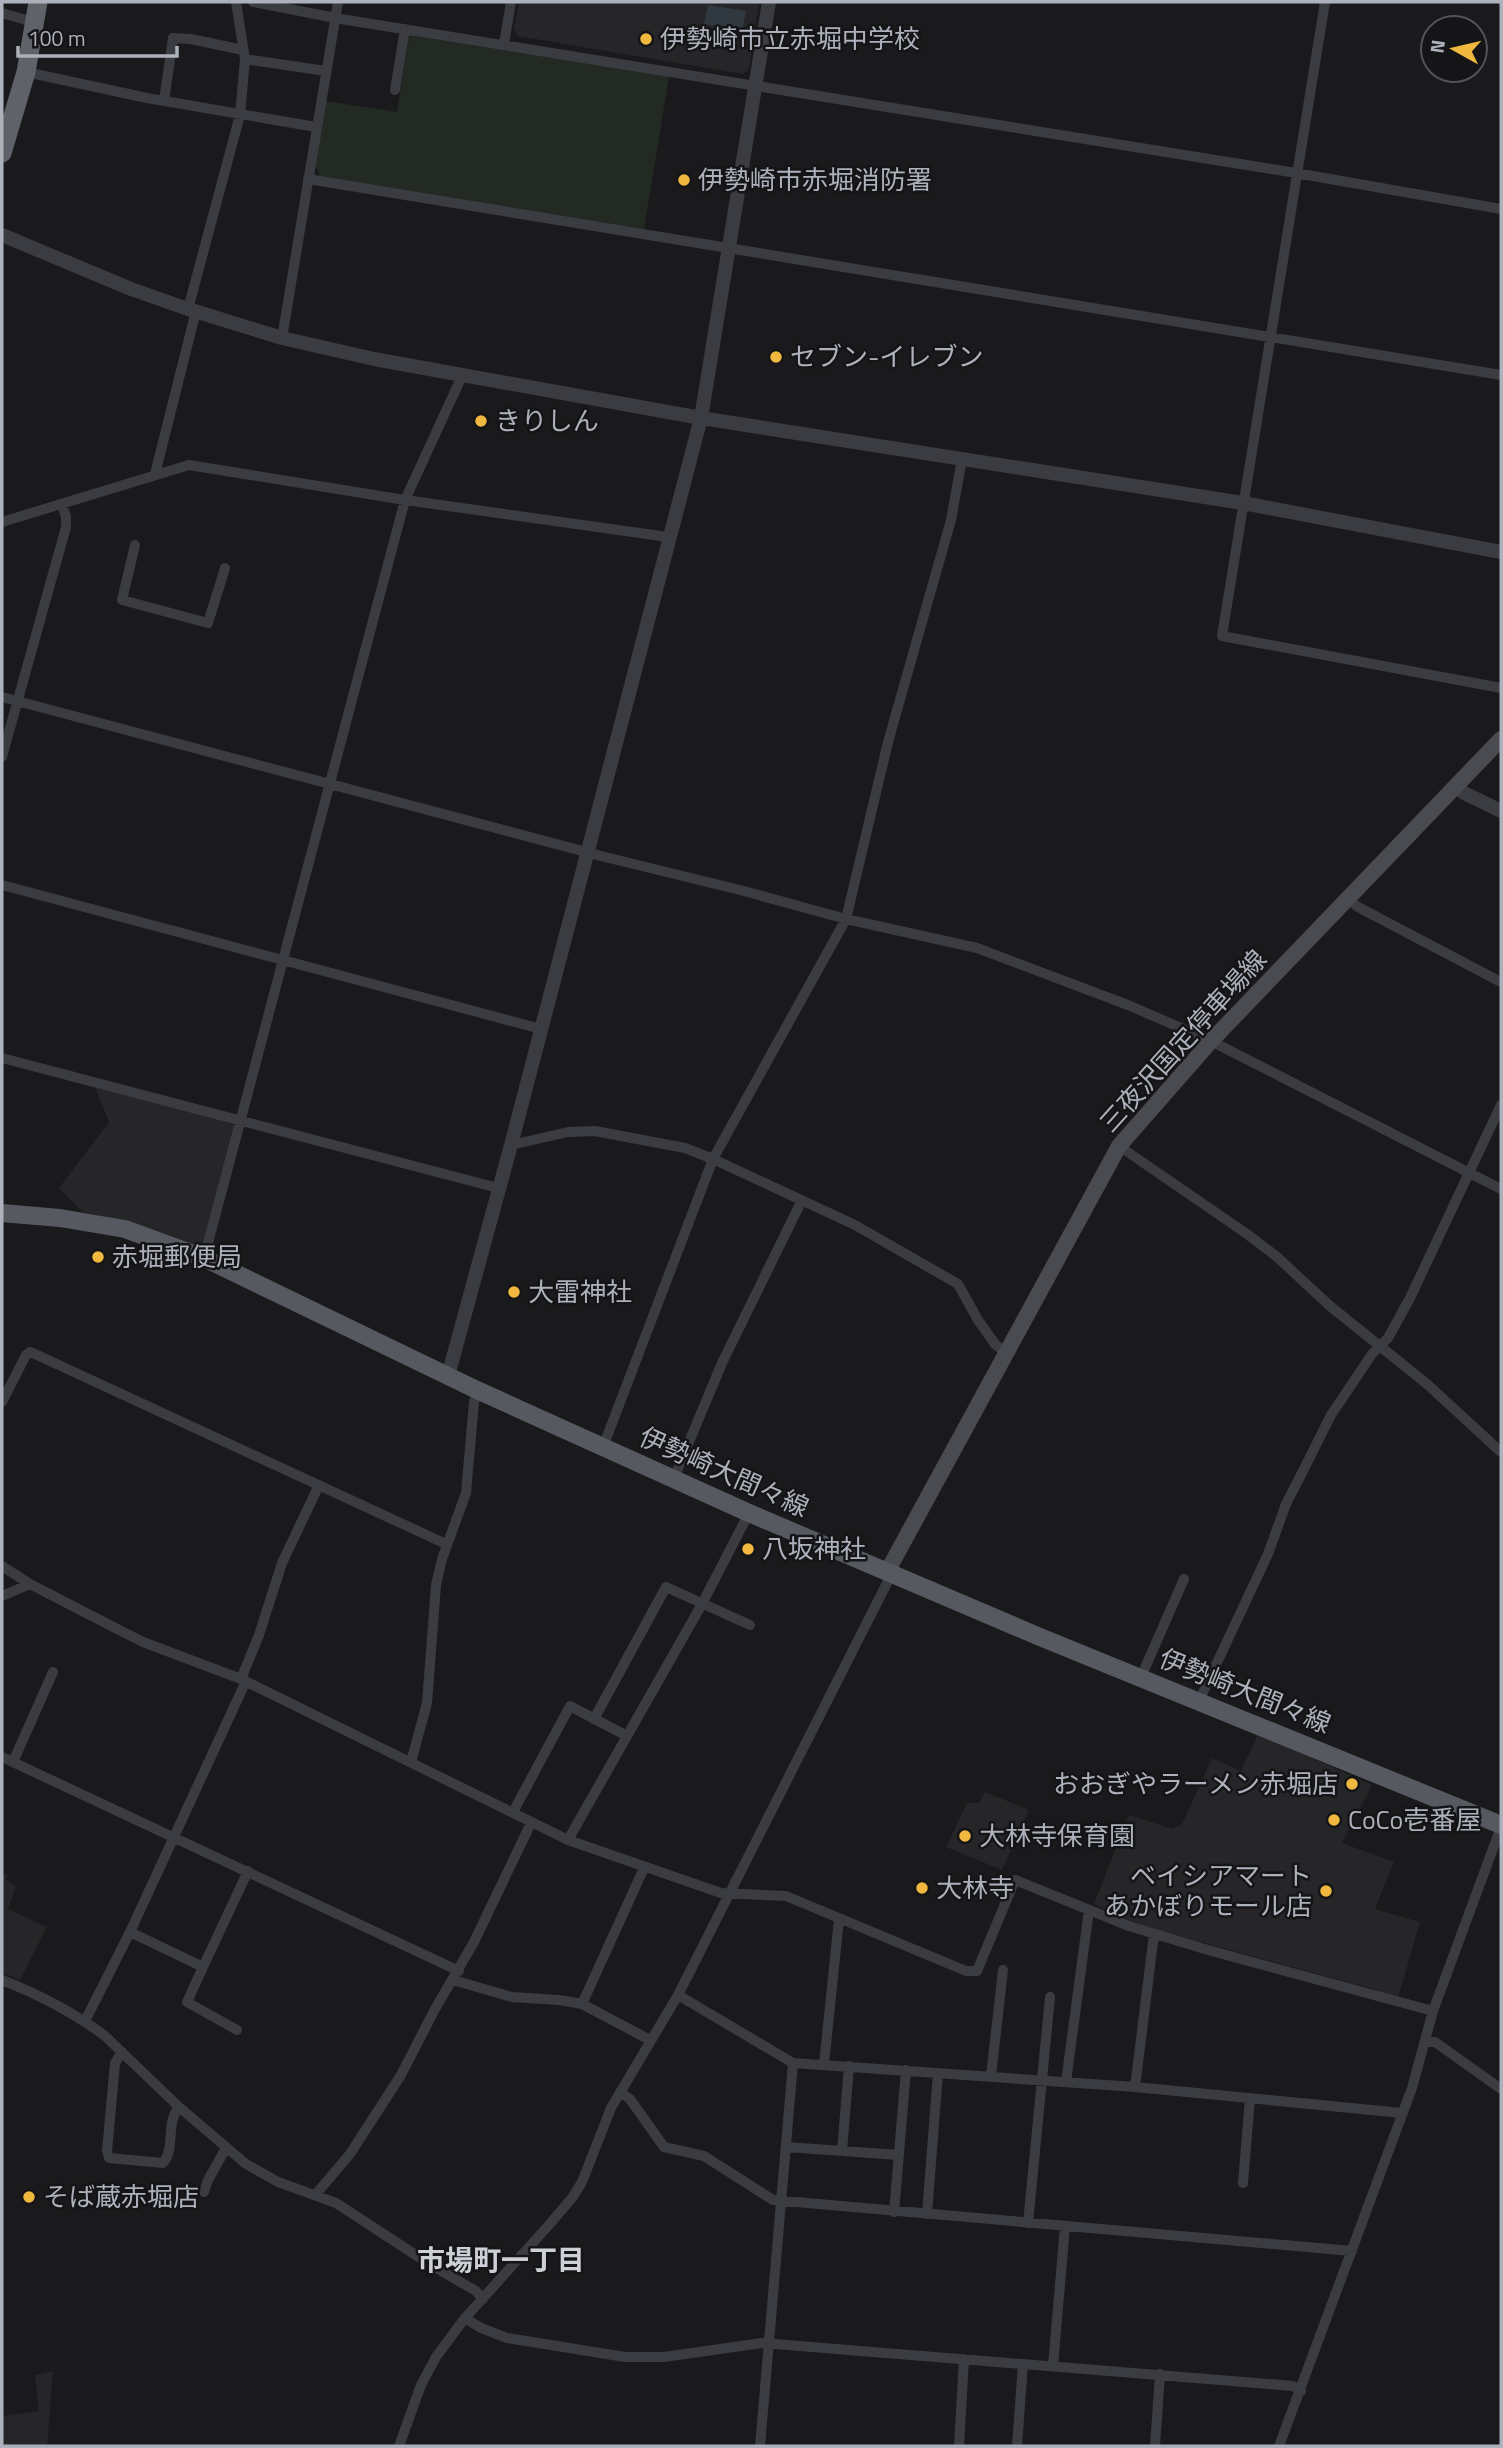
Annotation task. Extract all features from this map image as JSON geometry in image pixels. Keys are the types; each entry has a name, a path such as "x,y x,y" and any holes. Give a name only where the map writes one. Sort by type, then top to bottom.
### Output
{"highway":[{"path":"2,153 26,72 38,2"}],"main road":[{"name":"三夜沢国定停車場線","path":"887,1572 1119,1146 1211,1041 1501,739"},
{"name":"伊勢崎大間々線","path":"2,1213 60,1217 125,1229 205,1258 477,1391 749,1513 1501,1826"}],"street":[{"path":"155,474 240,115 244,54 236,2"},
{"path":"253,2 1501,209"},
{"path":"282,338 338,2"},
{"path":"504,44 511,2"},
{"path":"448,1376 701,418 769,2"},
{"path":"1325,2 1222,636 1501,688"},
{"path":"2,13 36,23"},
{"path":"395,90 405,29"},
{"path":"164,101 173,38 191,39 244,54 326,71"},
{"path":"26,72 164,101 316,127"},
{"path":"308,179 1501,375"},
{"path":"2,235 131,289 192,310 282,338 374,359 701,418 1243,503 1501,552"},
{"path":"205,1258 405,500 462,376"},
{"path":"603,1447 713,1159 846,919 888,742 951,520 962,459"},
{"path":"2,522 189,465 405,500 668,537"},
{"path":"2,757 66,527 62,504"},
{"path":"135,545 122,600 208,623 225,568"},
{"path":"2,697 846,919 977,948 1128,1005 1211,1041 1501,1189"},
{"path":"1457,786 1464,793 1501,811"},
{"path":"2,885 541,1029"},
{"path":"1349,899 1358,907 1501,982"},
{"path":"2,1058 498,1188"},
{"path":"1199,1701 1268,1554 1286,1504 1325,1426 1372,1354 1388,1338 1501,1105"},
{"path":"511,1145 568,1132 595,1131 685,1148 713,1159 855,1225 958,1284 983,1328 995,1345 1005,1352"},
{"path":"1119,1146 1276,1256 1330,1306 1427,1384 1501,1451"},
{"path":"674,1478 722,1363 802,1200"},
{"path":"2,1402 30,1352 446,1544"},
{"path":"411,1762 427,1703 436,1585 446,1544 466,1493 477,1391"},
{"path":"85,2021 130,1933 243,1680 282,1563 319,1485"},
{"path":"568,1840 702,1604 749,1513"},
{"path":"2,1566 30,1584 143,1642 243,1680 568,1840 693,1885 728,1894 786,1896 966,1971 977,1970 1015,1880 1154,1934 1433,2011"},
{"path":"399,2446 421,2385 436,2357 465,2318 572,2198 582,2182 602,2129 620,2092 678,1995 881,1597 889,1578 887,1572"},
{"path":"1141,1677 1184,1579"},
{"path":"2,1596 30,1584"},
{"path":"594,1719 666,1587 750,1625"},
{"path":"53,1672 7,1760 248,1871 456,1975 512,1997 582,2004 650,2040"},
{"path":"513,1812 570,1706 626,1736"},
{"path":"316,2194 350,2154 401,2075 435,2008 456,1975 531,1823"},
{"path":"1279,2446 1402,2113 1426,2042 1433,2011 1501,1826"},
{"path":"582,2004 644,1868"},
{"path":"236,2030 187,2002 248,1871"},
{"path":"1066,2082 1089,1910"},
{"path":"824,2064 839,1919"},
{"path":"130,1933 203,1967"},
{"path":"1135,2087 1154,1934"},
{"path":"991,2076 1003,1970"},
{"path":"2,1980 51,2000 85,2021 226,2148 265,2176 336,2203 476,2291 483,2299"},
{"path":"678,1995 793,2063 1135,2087 1402,2113"},
{"path":"1028,2223 1050,1997"},
{"path":"1426,2042 1434,2042 1501,2089"},
{"path":"122,2052 115,2063 107,2151 109,2158 163,2163 167,2158 173,2115 179,2107"},
{"path":"760,2446 793,2063"},
{"path":"842,2151 849,2066"},
{"path":"894,2211 906,2070"},
{"path":"927,2214 938,2073"},
{"path":"620,2092 630,2099 664,2147 704,2156 773,2200 781,2202 1352,2251"},
{"path":"1243,2183 1250,2098"},
{"path":"786,2147 899,2155"},
{"path":"204,2192 226,2148"},
{"path":"1053,2366 1065,2226"},
{"path":"465,2318 481,2328 507,2338 625,2357 664,2357 756,2343 1160,2374 1293,2386 1301,2391"},
{"path":"959,2446 964,2359"},
{"path":"1017,2446 1023,2364"},
{"path":"1155,2446 1160,2374"}],"shaded area":[{"name":"伊勢崎市立赤堀中学校","path":"519,2 759,2 749,69 743,74 518,36 514,28"},
{"path":"708,5 746,11 742,31 704,24"},
{"path":"413,36 669,76 644,229 320,176 315,165 326,101 397,112 409,38"},
{"path":"95,1087 232,1122 234,1126 204,1242 194,1247 125,1222 83,1212 59,1188 109,1122"},
{"path":"1258,1734 1372,1785 1342,1843 1394,1862 1375,1909 1420,1922 1398,1998 1157,1930 1094,1904 1129,1815 1173,1829 1182,1824 1212,1758 1241,1771"},
{"path":"985,1792 1029,1810 1002,1870 946,1847 967,1803 979,1803"},
{"path":"2,1873 7,1875 6,1880 16,1886 8,1909 47,1927 20,1980 2,1973"},
{"path":"53,2371 47,2446 2,2446 2,2416 39,2411 35,2375"}],"place":[{"name":"伊勢崎市立赤堀中学校","path":"646,39"},
{"name":"伊勢崎市赤堀消防署","path":"684,180"},
{"name":"セブン-イレブン","path":"776,357"},
{"name":"きりしん","path":"481,421"},
{"name":"赤堀郵便局","path":"98,1257"},
{"name":"大雷神社","path":"514,1292"},
{"name":"八坂神社","path":"748,1549"},
{"name":"おおぎやラーメン赤堀店","path":"1352,1784"},
{"name":"CoCo壱番屋","path":"1334,1820"},
{"name":"大林寺保育園","path":"965,1836"},
{"name":"大林寺","path":"922,1888"},
{"name":"ベイシアマート あかぼりモール店","path":"1326,1891"},
{"name":"そば蔵赤堀店","path":"29,2197"}],"district":[{"name":"市場町一丁目","path":"501,2260"}]}
